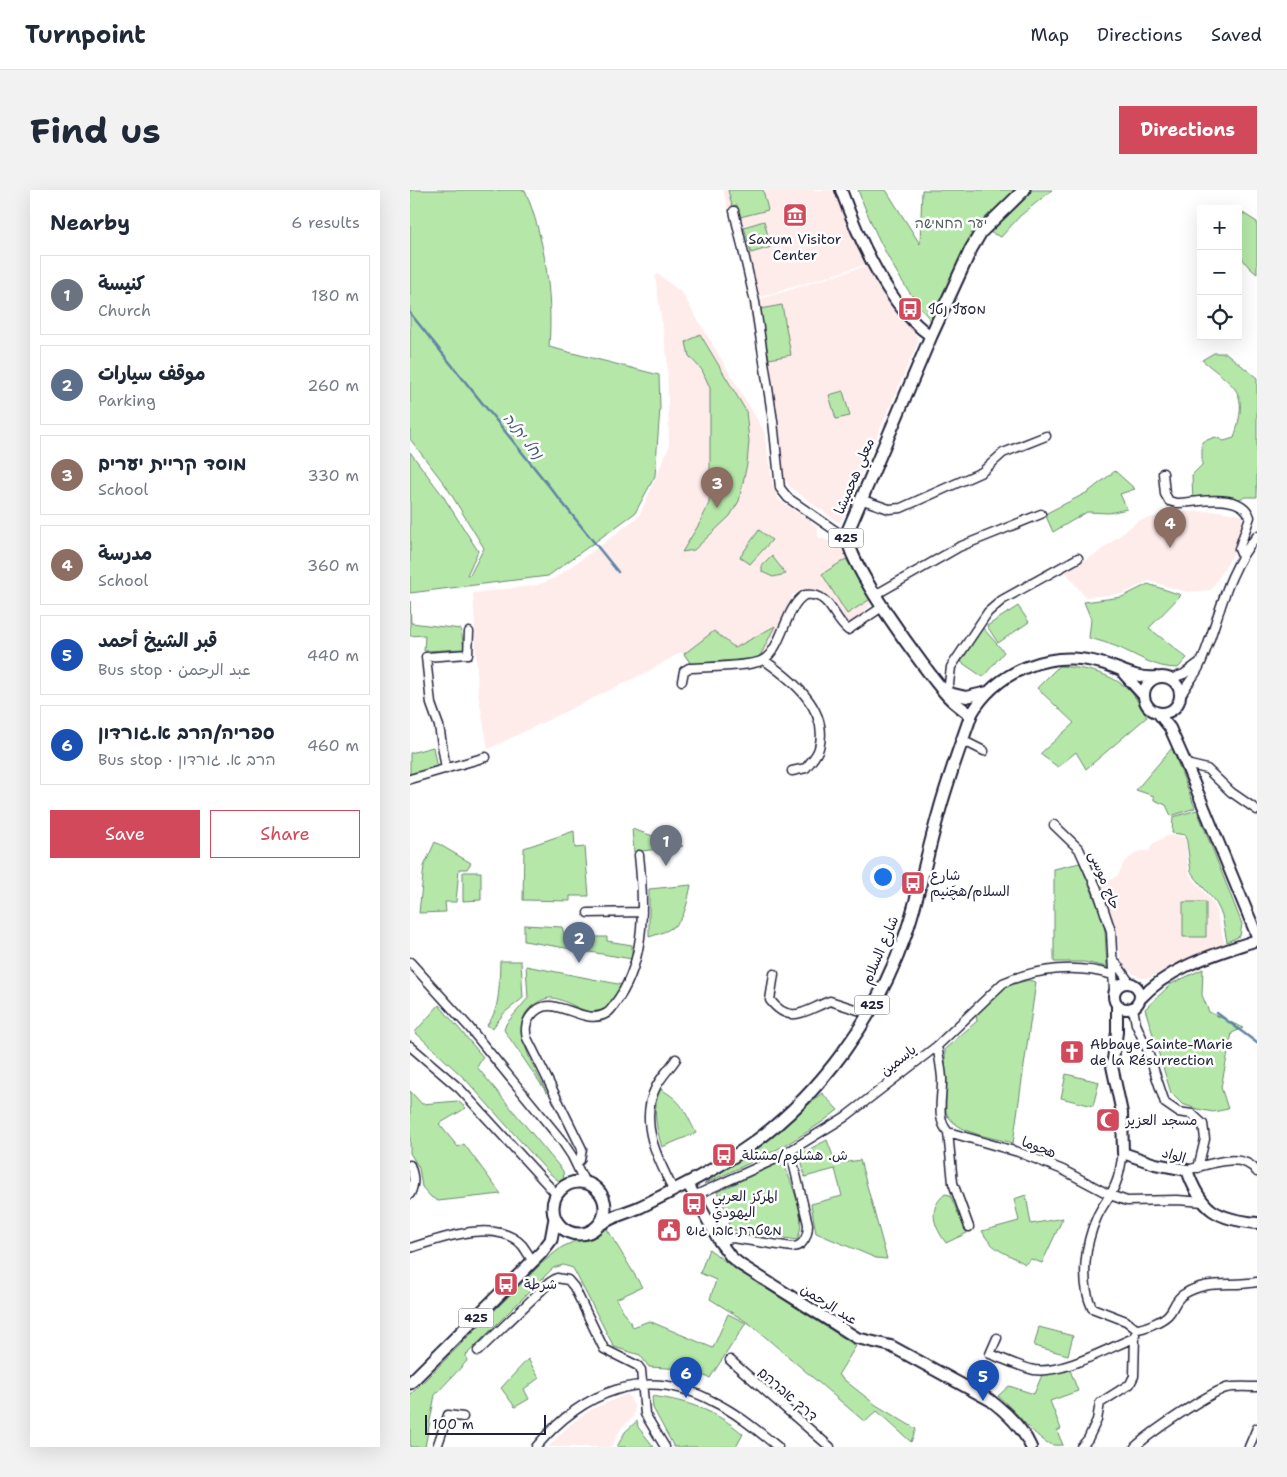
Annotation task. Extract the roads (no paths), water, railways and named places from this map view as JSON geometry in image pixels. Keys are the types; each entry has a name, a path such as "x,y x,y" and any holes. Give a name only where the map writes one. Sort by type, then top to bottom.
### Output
{"main road":[{"name":"425","path":"931,336 981,232 1024,190"},
{"name":"معلي هحميشا","path":"846,538 860,499 931,336"},
{"name":"425","path":"846,538 851,554 882,607 944,692 971,715"},
{"name":"شارع السلام","path":"599,1225 688,1184 754,1143 796,1105 830,1068 867,1014 904,936 941,806 971,715"},
{"name":"425","path":"585,1183 592,1186 602,1198"},
{"path":"557,1195 569,1185 585,1183"},
{"name":"425","path":"410,1383 537,1257 551,1240 555,1218 554,1203 557,1195"},
{"name":"شارع السلام","path":"602,1198 618,1207 645,1204"},
{"path":"599,1225 605,1212 602,1198"},
{"path":"555,1218 565,1230 580,1234"},
{"name":"425","path":"537,1257 559,1240 587,1233 599,1225"}],"street":[{"path":"841,190 865,245 899,306 914,323 931,336"},
{"path":"734,211 755,302 773,421 780,488 788,498 846,538"},
{"path":"860,499 889,509 901,508 982,472 1003,452 1046,436"},
{"path":"1163,473 1165,494 1169,501 1176,503 1225,501 1242,504 1246,508 1250,517 1240,545 1242,556"},
{"path":"875,595 959,547 1041,514"},
{"path":"1158,712 1169,712 1178,702 1186,684 1197,672 1222,599 1242,556 1257,536"},
{"path":"989,692 966,697 944,692 949,684 951,667 988,612 1002,600 1078,558"},
{"path":"682,681 684,671 689,668 753,663 764,660 780,636 796,603 805,595 819,596 826,600 848,630 882,607"},
{"path":"446,769 439,726 431,704 426,657 468,654 469,632"},
{"path":"1170,679 1193,668 1204,656"},
{"name":"شارع السلام","path":"971,715 989,692 1017,671 1055,658 1081,658 1135,676 1156,677"},
{"path":"764,660 796,684 805,694 818,724 819,748 815,757 806,768 792,772"},
{"name":"شارع السلام","path":"1117,669 1144,696"},
{"path":"1117,1032 1131,1008 1164,979 1192,964 1257,938 1176,740 1158,712 1148,706 1144,696 1146,685 1156,677 1170,679 1178,686 1176,740"},
{"path":"962,740 984,750"},
{"path":"410,779 486,758"},
{"path":"1186,764 1207,769 1231,792 1257,810"},
{"name":"حاج موسى","path":"1054,825 1079,849 1109,924 1114,991"},
{"path":"576,1164 580,1160 582,1149 527,1038 526,1025 531,1014 538,1008 550,1005 588,1017 607,1013 625,989 633,972 642,912 639,855"},
{"path":"588,913 642,912"},
{"name":"حاج موسى","path":"1112,954 1118,968 1132,984"},
{"path":"410,962 468,1026 562,1142 585,1183"},
{"name":"ياسمين","path":"696,1195 790,1150 845,1117 937,1046 1002,983 1012,978 1065,968 1087,969 1113,975"},
{"path":"774,974 770,1000 785,1012 798,1015 806,1014 830,1001 867,1014"},
{"path":"1164,979 1119,985 1114,991 1117,1032 1112,1066 1122,1113 1123,1153 1118,1178 1096,1218 1091,1234 1085,1266 1088,1298 1092,1308 1126,1321 1140,1329 1164,1318 1169,1314 1176,1300 1201,1285 1257,1282"},
{"path":"1132,984 1140,993 1140,999"},
{"path":"1116,1004 1131,1008"},
{"path":"1131,1008 1165,1103 1178,1112 1192,1114 1203,1124 1205,1139 1198,1168"},
{"path":"410,1046 460,1089 557,1195"},
{"path":"937,1046 942,1078 940,1114 948,1132 953,1184 969,1227"},
{"path":"674,1191 652,1144 650,1116 651,1098 656,1086 676,1059"},
{"name":"هحوما","path":"948,1132 1035,1158 1063,1170 1110,1195 1127,1201 1177,1200 1204,1202"},
{"path":"719,1241 732,1238 792,1247 801,1244 807,1236 808,1224 790,1150"},
{"name":"الواد","path":"1123,1153 1154,1164 1187,1170 1196,1193 1225,1219 1257,1223"},
{"path":"1187,1170 1235,1160 1249,1164 1257,1172"},
{"path":"410,1165 414,1178 414,1186 410,1194"},
{"name":"عبد الرحمن","path":"688,1184 696,1195 719,1241 731,1257 741,1265 857,1338 883,1343 898,1349 990,1400 1011,1419 1031,1447"},
{"path":"410,1248 451,1235 484,1232 503,1235 515,1240 537,1257"},
{"path":"478,1351 549,1283 563,1278 574,1287 604,1349 638,1366 644,1384 645,1414 665,1447"},
{"path":"1079,1447 1088,1439 1097,1420 1100,1403 1130,1384 1134,1376 1134,1338 1136,1328"},
{"path":"997,1338 990,1354 1034,1370 1046,1370 1066,1366 1134,1338"},
{"name":"דרך אברהם","path":"730,1360 830,1447"},
{"path":"536,1447 574,1411 594,1398 630,1386 644,1384 675,1387 712,1400 736,1414 778,1447"},
{"path":"1136,1447 1156,1430 1216,1392 1235,1387 1257,1387"},
{"path":"437,1447 448,1414 463,1417"},
{"path":"1250,1447 1257,1428"},
{"path":"1031,1447 1040,1447"}],"waterway":[{"name":"נחל יתלה","path":"410,313 618,572"},
{"path":"1217,1013 1257,1043"}],"place":[{"name":"Saxum Visitor Center","path":"795,215"},
{"name":"מסעף נטף","path":"910,309"},
{"name":"מוסד קריית יערים","path":"717,508"},
{"name":"مدرسة","path":"1170,548"},
{"name":"كنيسة","path":"666,866"},
{"name":"شارع السلام/هچَنيم","path":"913,883"},
{"name":"موقف سيارات","path":"579,963"},
{"name":"Abbaye Sainte-Marie de la Résurrection","path":"1072,1052"},
{"name":"مسجد العزير","path":"1108,1120"},
{"name":"ش. هشلوم/مشتلة","path":"724,1155"},
{"name":"المركز العربي اليهودي","path":"694,1204"},
{"name":"משטרת אבו גוש","path":"669,1230"},
{"name":"شرطة","path":"506,1284"},
{"name":"ספריה/הרב א.גורדון","path":"686,1398"},
{"name":"قبر الشيخ أحمد","path":"983,1401"}],"park label":[{"name":"יער החמישה","path":"951,223"}]}
